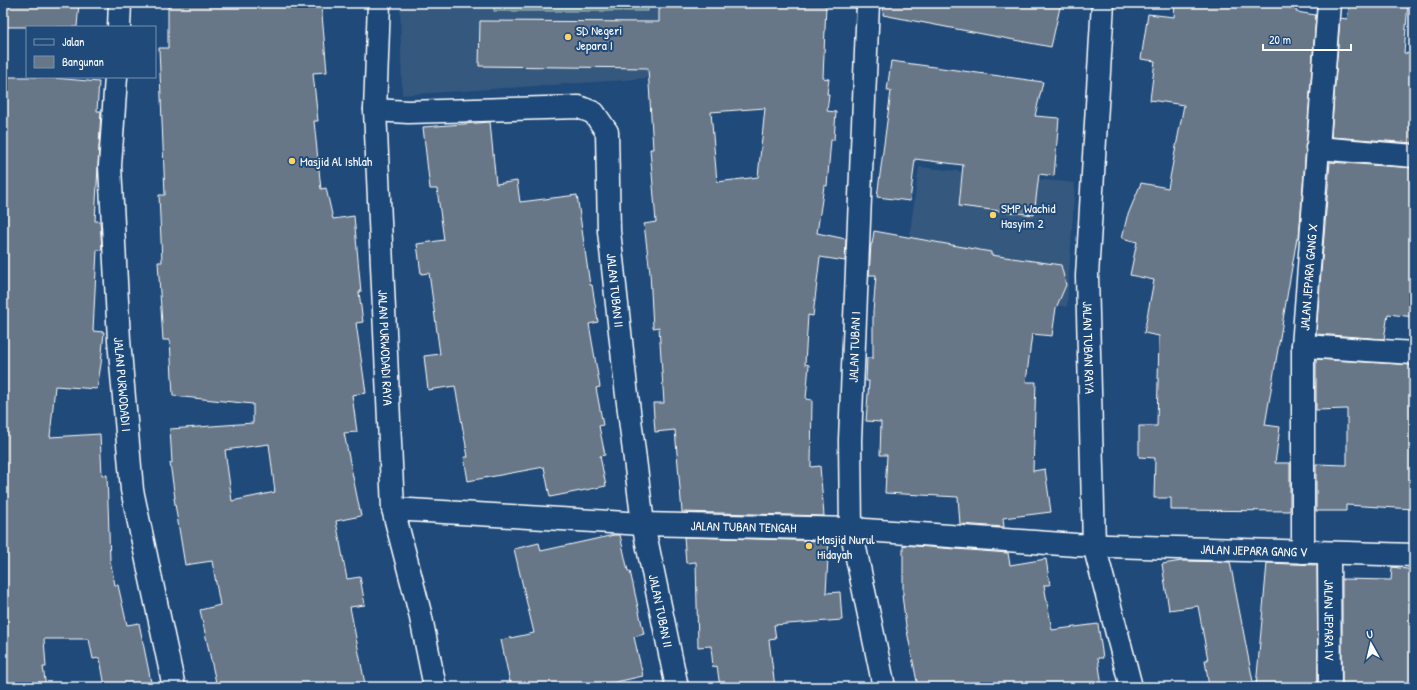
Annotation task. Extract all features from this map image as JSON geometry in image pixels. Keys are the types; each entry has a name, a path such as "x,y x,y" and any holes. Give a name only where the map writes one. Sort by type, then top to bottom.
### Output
{"street":[{"path":"119,26 120,3"},
{"name":"JALAN PURWODADI RAYA","path":"379,3 376,110 393,509 420,613 436,687"},
{"name":"JALAN TUBAN I","path":"868,3 850,440 851,529 884,687"},
{"name":"JALAN TUBAN RAYA","path":"1103,3 1087,276 1094,545 1131,687"},
{"name":"JALAN JEPARA GANG X","path":"1303,552 1303,346 1329,3"},
{"name":"JALAN PURWODADI I","path":"116,78 110,166 118,340 132,490 174,687"},
{"name":"JALAN TUBAN II","path":"376,110 408,112 579,107 594,113 607,132 609,231 643,524 677,687"},
{"path":"1317,148 1414,156"},
{"path":"1303,346 1414,353"},
{"name":"JALAN TUBAN TENGAH","path":"393,509 643,524 851,529 1094,545"},
{"name":"JALAN JEPARA GANG V","path":"1094,545 1414,555"},
{"name":"JALAN JEPARA IV","path":"1329,553 1330,687"}],"shaded area":[{"name":"SD Negeri Jepara I","path":"400,3 734,3 735,70 624,80 402,95"},
{"name":"SMP Wachid Hasyim 2","path":"919,167 1075,183 1067,307 1027,300 908,246"}],"green space":[{"path":"494,3 648,3 648,11 494,11"}],"building":[{"path":"3,3 79,3 77,26 3,27"},
{"path":"168,3 321,3 327,72 313,73 318,121 314,121 321,189 326,188 333,219 354,216 361,292 359,292 363,322 356,323 366,393 352,395 357,432 344,433 361,516 336,521 347,579 360,577 365,605 350,607 365,684 351,687 217,687 200,610 220,605 212,561 185,565 170,463 172,463 170,429 253,423 253,404 173,396 170,340 163,340 158,262 162,262 159,195 165,195 159,48 168,48","holes":["269,444 275,492 232,501 225,450"]},
{"path":"659,3 826,5 823,78 829,79 827,111 836,112 834,140 831,140 827,186 824,186 817,233 846,239 845,261 820,257 813,316 808,315 805,364 809,365 806,399 812,400 811,467 820,466 824,516 682,512 675,430 655,432 653,403 664,403 659,327 653,328 650,273 644,224 656,222 650,149 653,149 648,68 479,66 480,21 659,22","holes":["765,108 758,177 717,182 711,112"]},
{"path":"884,3 1061,3 1051,47 883,15"},
{"path":"1175,3 1297,3 1296,12 1316,15 1299,238 1297,238 1265,425 1280,427 1275,463 1290,463 1290,511 1171,510 1171,498 1154,498 1155,458 1139,457 1139,426 1157,426 1159,336 1144,333 1154,280 1130,275 1137,242 1122,238 1127,217 1141,183 1168,188 1184,105 1150,100 1155,61 1141,59 1148,14 1174,17"},
{"path":"1350,3 1408,3 1404,53 1414,54 1414,143 1331,137 1340,18 1347,19"},
{"path":"891,61 1043,82 1035,116 1059,118 1054,176 1039,174 1034,215 959,206 963,165 915,159 910,201 877,197 891,91 887,91"},
{"path":"3,77 54,78 99,82 97,111 101,111 95,221 100,221 102,250 97,250 93,331 104,332 101,364 97,389 55,386 50,437 100,434 102,475 107,475 110,560 115,585 118,585 127,625 139,623 151,682 125,687 105,687 100,658 93,659 89,639 44,639 46,667 43,667 46,687 7,687 5,669 3,669"},
{"path":"490,122 496,184 517,181 520,202 577,195 590,285 592,285 598,322 589,324 600,387 596,388 603,425 599,426 605,455 600,456 606,486 550,497 544,467 468,481 464,457 468,457 455,386 428,390 424,356 440,354 429,273 421,274 417,244 444,240 437,189 430,189 423,127"},
{"path":"1330,162 1414,168 1414,317 1388,314 1384,339 1316,334"},
{"path":"874,231 991,252 991,255 1061,265 1066,285 1056,308 1052,336 1032,334 1026,382 1036,382 1033,471 1045,469 1051,512 1003,518 1004,527 960,524 958,497 885,493 887,455 880,455 881,422 866,421 869,381 866,381 867,358 873,358 873,312 876,275 869,275 871,244"},
{"path":"1316,359 1414,365 1414,509 1346,505 1346,511 1316,511 1316,464 1347,465 1347,409 1316,410"},
{"path":"620,535 628,571 630,571 644,634 634,637 643,676 594,687 511,687 501,640 534,633 514,549 539,543 541,551"},
{"path":"684,537 829,541 826,593 840,592 842,620 774,625 776,639 769,640 775,687 720,687 717,666 713,667 711,646 698,647 696,562 686,563"},
{"path":"903,545 1008,553 1010,565 1046,559 1050,585 1044,585 1052,630 1098,624 1103,658 1098,658 1102,687 918,687 906,626 902,595"},
{"path":"1182,561 1230,562 1254,687 1209,687 1205,660 1208,660 1198,606 1169,610 1162,564"},
{"path":"1267,563 1317,565 1318,687 1256,687"},
{"path":"1392,567 1414,570 1414,687 1342,687 1342,579 1391,580"}],"place":[{"name":"SD Negeri Jepara I","path":"568,37"},
{"name":"Masjid Al Ishlah","path":"292,161"},
{"name":"SMP Wachid Hasyim 2","path":"993,215"},
{"name":"Masjid Nurul Hidayah","path":"809,546"}]}
